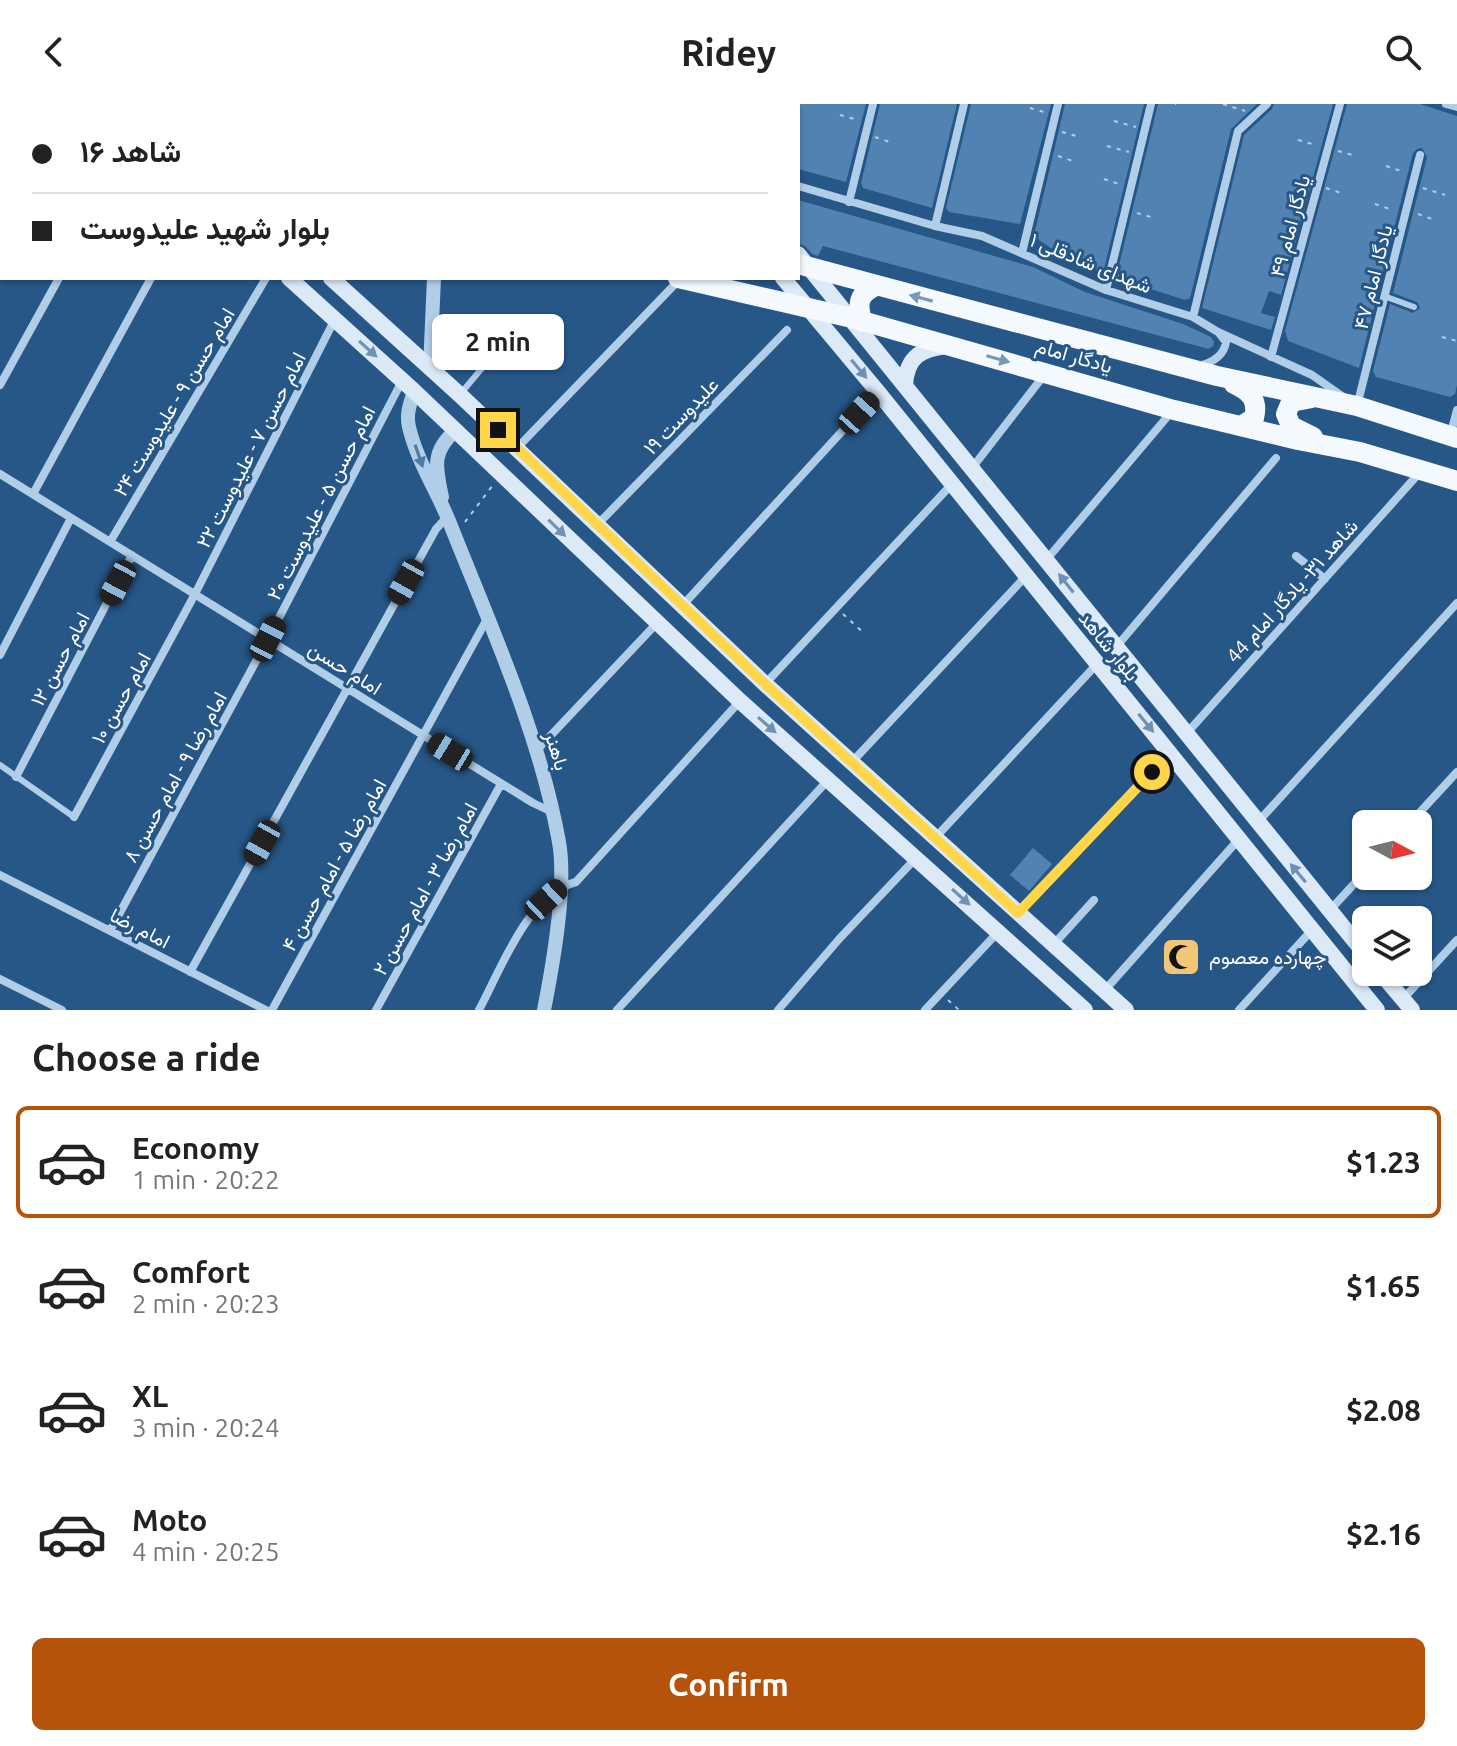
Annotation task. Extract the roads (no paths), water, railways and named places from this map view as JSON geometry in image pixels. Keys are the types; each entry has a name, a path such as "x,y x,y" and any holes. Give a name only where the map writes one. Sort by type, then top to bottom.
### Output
{"main road":[{"name":"یادگار امام","path":"802,262 876,286 1185,368 1357,406 1454,437"},
{"name":"بلوار شاهد","path":"802,262 857,320 905,385 1352,938"},
{"path":"291,280 408,386 740,701 1085,1010"},
{"path":"333,280 517,448 765,684 1126,1010"},
{"name":"یادگار امام","path":"687,280 857,320 1174,410 1360,452 1457,481"},
{"path":"738,292 757,286 762,280"},
{"name":"بلوار شاهد","path":"785,280 1377,1010"},
{"path":"857,320 860,298 864,291 876,286"},
{"path":"905,385 906,370 912,360 924,351 948,345"},
{"path":"1217,376 1253,397 1254,418 1241,426"},
{"path":"1320,398 1291,402 1286,410 1291,426 1313,437 1360,452"},
{"path":"861,807 880,788"},
{"path":"1391,986 1407,1005"}],"street":[{"path":"849,202 873,104"},
{"path":"935,226 964,104"},
{"path":"1022,253 1058,104"},
{"path":"1106,290 1151,104"},
{"path":"1193,317 1238,131 1267,104"},
{"name":"یادگار امام ۴۹","path":"1271,357 1340,104"},
{"name":"یادگار امام ۴۷","path":"1357,406 1420,155"},
{"name":"شهدای شادقلی ۱","path":"800,187 935,226 982,236 1106,290 1193,317 1218,332 1312,375 1357,406"},
{"path":"0,385 58,280"},
{"path":"33,494 150,280"},
{"name":"امام حسن ۹ - علیدوست ۲۴","path":"110,542 265,280"},
{"path":"430,368 434,280"},
{"path":"517,448 677,280"},
{"name":"امام حسن ۷ - علیدوست ۲۲","path":"195,594 335,319"},
{"name":"علیدوست ۱۹","path":"598,524 787,330"},
{"path":"1185,368 1203,365 1219,356 1226,342 1218,332"},
{"path":"972,468 1045,373"},
{"name":"باهنر","path":"408,386 408,425 430,486 447,517"},
{"name":"امام حسن ۵ - علیدوست ۲۰","path":"268,639 408,386"},
{"path":"683,605 878,392"},
{"path":"1047,559 1174,410"},
{"path":"1454,437 1457,410"},
{"name":"باهنر","path":"455,431 438,451 438,477 447,517 537,750 561,857 561,886 548,1009"},
{"path":"1116,647 1276,458"},
{"name":"شاهد ۳۱- یادگار امام 44","path":"1187,733 1422,471"},
{"name":"امام حسن","path":"0,474 501,784 553,812"},
{"path":"765,684 951,485"},
{"path":"190,972 436,529 447,517"},
{"path":"0,655 71,518"},
{"name":"امام حسن ۱۲","path":"16,777 132,555"},
{"path":"1296,556 1325,579"},
{"path":"852,762 1026,576"},
{"name":"امام حسن ۱۰","path":"74,817 195,594"},
{"path":"1257,823 1457,603"},
{"name":"امام رضا ۵ - امام حسن ۴","path":"272,1010 487,619"},
{"path":"537,750 657,623"},
{"name":"امام رضا ۹ - امام حسن ۸","path":"110,931 268,639"},
{"path":"935,838 1097,664"},
{"path":"479,1010 530,915 561,886 576,882 740,701"},
{"path":"1018,913 1170,752"},
{"path":"1422,810 1457,772"},
{"path":"617,1010 829,779"},
{"name":"امام رضا ۳ - امام حسن ۲","path":"376,1010 501,784"},
{"path":"1105,990 1239,839"},
{"path":"778,1010 840,938 917,857"},
{"name":"امام رضا","path":"0,875 266,1010"},
{"path":"1329,910 1352,886"},
{"path":"1054,945 1094,900"},
{"path":"925,1010 999,931"},
{"path":"1239,1010 1311,931"},
{"path":"1407,1005 1457,940"},
{"path":"0,979 57,1009"}],"lane":[{"path":"1384,296 1414,307"},
{"path":"460,395 498,349"},
{"path":"0,765 74,817"}],"place":[{"name":"چهارده معصوم","path":"1181,957"}]}
